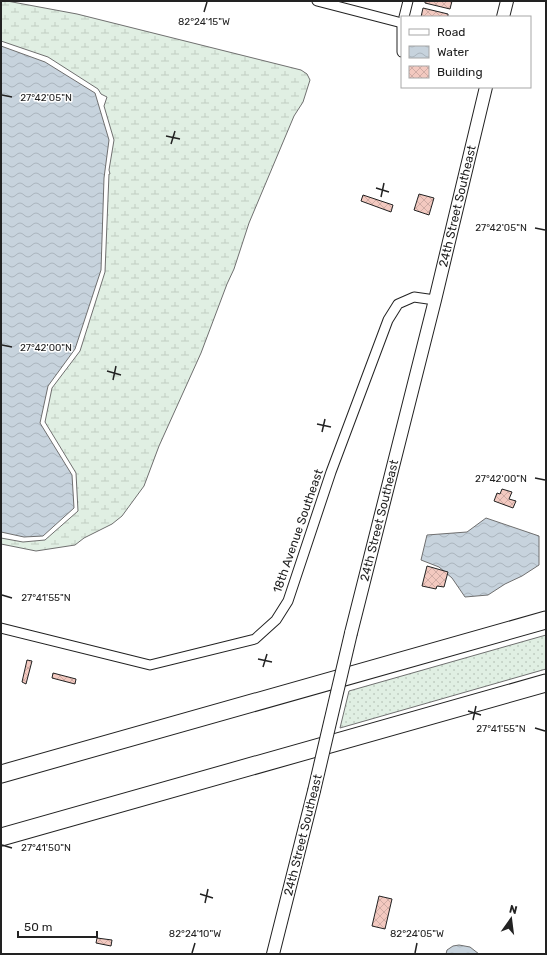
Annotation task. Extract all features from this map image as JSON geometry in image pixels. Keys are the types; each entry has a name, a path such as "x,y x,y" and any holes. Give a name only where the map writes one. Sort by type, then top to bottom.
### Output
{"highway":[{"path":"1,774 546,620"},
{"path":"1,837 546,682"}],"street":[{"path":"317,1 401,23"},
{"path":"404,16 408,1"},
{"path":"503,16 507,1"},
{"name":"24th Street Southeast","path":"273,954 314,791 351,632 435,300 486,88"},
{"name":"18th Avenue Southeast","path":"1,628 150,665 255,639 276,620 288,601 331,472 388,320 398,304 414,297 435,300"}],"green space":[{"path":"1,1 77,14 301,70 307,74 310,80 303,102 294,116 249,223 234,269 201,353 159,446 144,486 122,516 112,524 84,538 75,545 36,551 1,544 1,538 23,542 45,540 78,511 76,473 45,422 52,388 80,351 105,272 109,170 114,140 104,106 107,97 101,94 98,89 48,57 1,41"},
{"path":"546,635 546,669 340,728 349,691"}],"water":[{"path":"1,46 45,62 95,93 109,140 104,178 101,270 75,349 48,386 40,423 72,475 74,508 43,536 24,537 1,532"},
{"path":"486,518 539,536 539,565 488,595 465,597 452,578 439,567 421,560 427,535 467,532"},
{"path":"459,945 470,947 479,954 446,954 447,950 453,946"}],"building":[{"path":"425,1 452,1 450,9 425,3"},
{"path":"423,8 448,14 448,16 421,16"},
{"path":"419,194 434,198 429,215 414,210"},
{"path":"363,195 393,205 391,212 361,201"},
{"path":"502,489 512,492 509,499 516,501 513,508 494,501 497,493 500,494"},
{"path":"427,566 448,572 444,587 437,586 436,589 422,586"},
{"path":"27,660 32,661 26,684 22,682"},
{"path":"53,673 76,679 75,684 52,678"},
{"path":"379,896 392,899 385,929 372,926"},
{"path":"97,938 112,940 111,946 96,943"}]}
